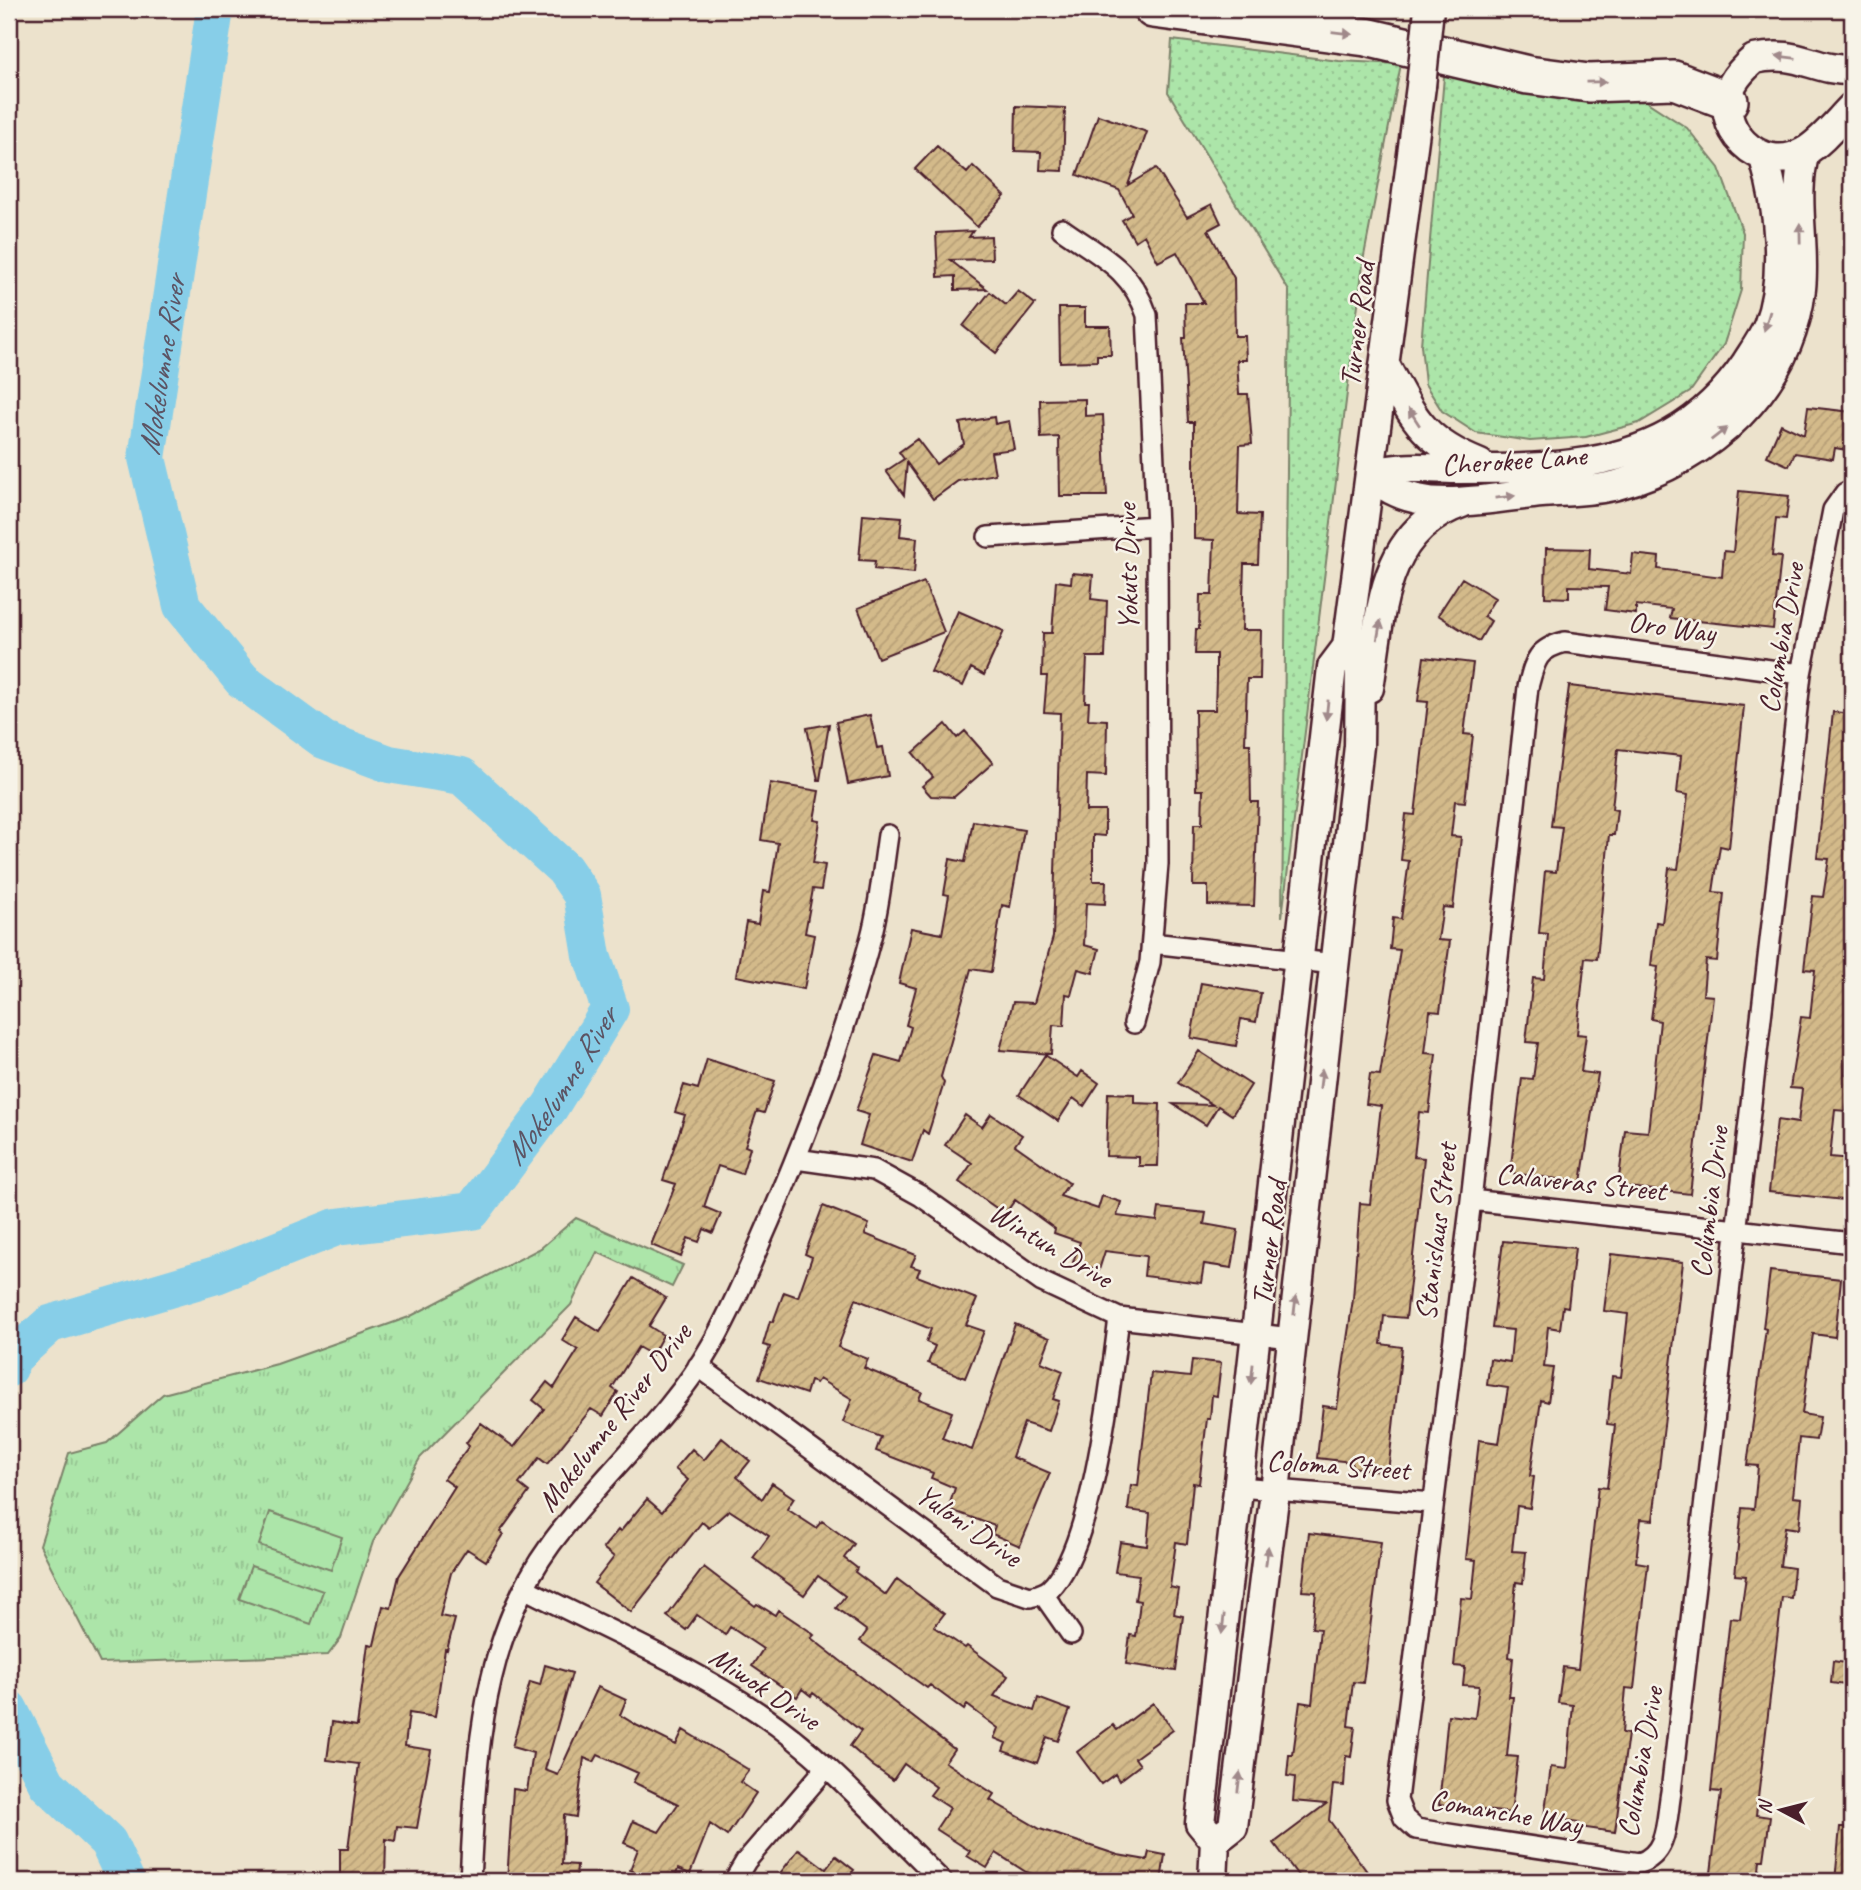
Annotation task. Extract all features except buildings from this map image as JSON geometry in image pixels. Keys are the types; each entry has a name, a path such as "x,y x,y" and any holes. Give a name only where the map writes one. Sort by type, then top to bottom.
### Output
{"highway":[{"path":"1153,9 1366,37 1528,75 1577,82 1674,80 1729,101"}],"main road":[{"name":"Turner Road","path":"1213,1881 1215,1841 1200,1823 1332,667 1348,647 1429,9"},
{"path":"1852,70 1824,67 1787,55 1754,59 1731,85 1729,101 1730,118 1738,139 1764,158 1785,159 1805,152 1852,107"},
{"name":"Cherokee Lane","path":"1372,473 1391,489 1414,498 1469,500 1615,485 1662,469 1696,452 1730,425 1765,385 1788,345 1801,288 1798,181 1805,152"},
{"name":"Cherokee Lane","path":"1372,473 1399,466 1489,468 1577,464 1662,441 1706,412 1730,387 1768,326 1779,261 1772,182 1764,158"},
{"path":"1385,365 1417,424 1435,441 1459,456 1489,468"},
{"path":"1359,746 1385,592 1401,549 1430,517 1469,500"},
{"name":"Turner Road","path":"1215,1841 1233,1827 1275,1491 1359,746 1360,665 1348,647"}],"street":[{"name":"Yokuts Drive","path":"1062,229 1122,271 1139,290 1147,315 1157,526 1158,864 1152,943 1134,1023"},
{"name":"Columbia Drive","path":"1601,1858 1639,1863 1651,1859 1662,1846 1671,1792 1801,674 1833,510 1846,496"},
{"path":"988,537 1157,526"},
{"name":"Oro Way","path":"1541,655 1548,646 1565,642 1801,674"},
{"name":"Stanislaus Street","path":"1404,1818 1397,1800 1471,1200 1528,687 1534,662 1541,655"},
{"name":"Mokelumne River Drive","path":"470,1881 476,1756 488,1687 501,1642 524,1588 551,1544 698,1366 739,1291 796,1159 846,1018 872,934 888,835"},
{"path":"1152,943 1334,964"},
{"name":"Wintun Drive","path":"796,1159 874,1170 921,1196 1042,1282 1119,1318 1291,1338"},
{"name":"Calaveras Street","path":"1471,1200 1852,1243"},
{"name":"Yuloni Drive","path":"698,1366 997,1586 1019,1595 1042,1594 1051,1588 1067,1565 1079,1536 1107,1419 1119,1318"},
{"name":"Coloma Street","path":"1239,1487 1433,1503"},
{"name":"Miwok Drive","path":"524,1588 717,1686 760,1713 826,1768 942,1881"},
{"path":"1042,1594 1071,1634"},
{"path":"734,1881 746,1861 826,1768"},
{"name":"Comanche Way","path":"1404,1818 1416,1829 1601,1858"}],"green space":[{"path":"1172,40 1339,61 1401,64 1364,256 1282,917 1289,291 1168,92"},
{"path":"1445,65 1644,100 1687,128 1719,168 1743,233 1741,290 1724,344 1690,392 1639,423 1586,437 1530,441 1476,433 1442,411 1425,384 1421,345"},
{"path":"576,1218 683,1265 672,1287 597,1252 571,1305 420,1458 373,1542 341,1638 328,1655 100,1663 40,1545 69,1453 107,1443 163,1394 277,1364 409,1317 541,1248"},
{"path":"270,1512 342,1537 331,1570 259,1545"},
{"path":"251,1566 323,1591 311,1624 239,1599"}],"waterway":[{"name":"Mokelumne River","path":"9,1368 12,1358 50,1324 216,1275 336,1227 472,1211 550,1107 610,1009 592,956 582,895 564,869 462,776 389,764 324,740 242,680 182,606 147,458 215,9"},
{"name":"Mokelumne River","path":"9,1709 47,1784 108,1842 126,1881"}]}
